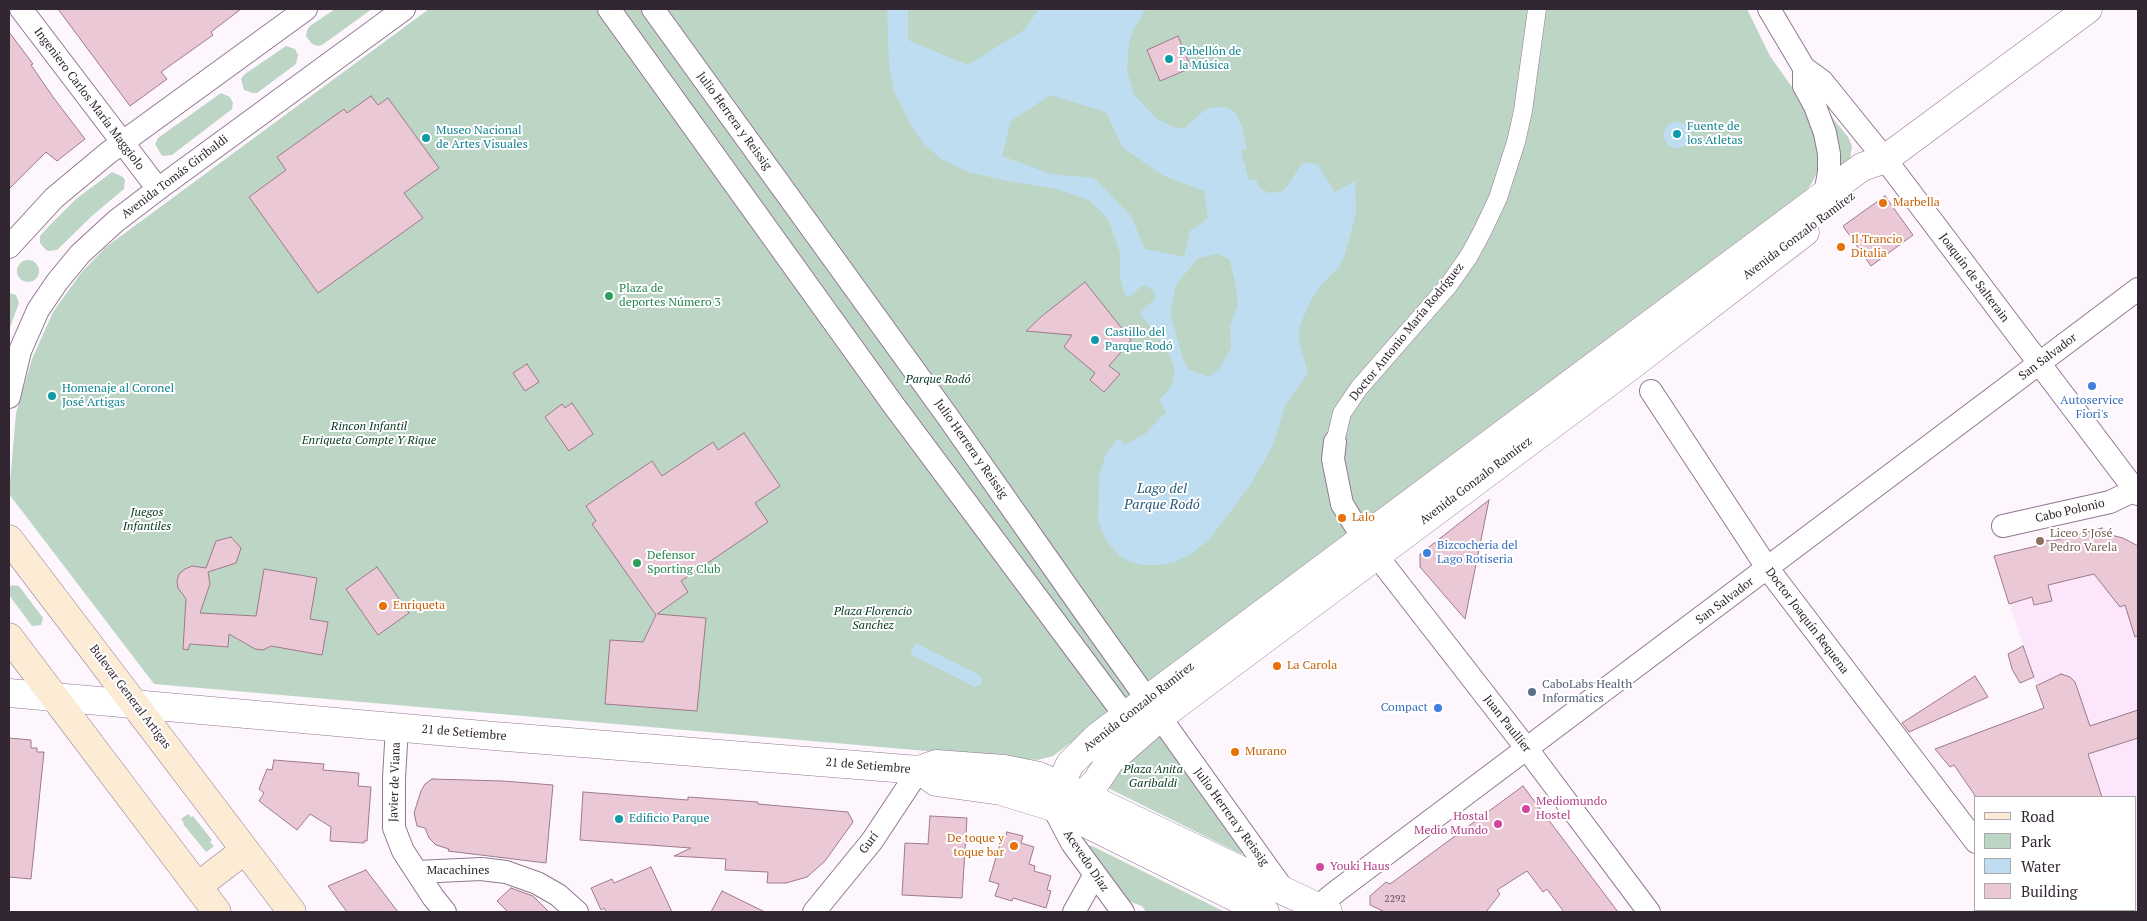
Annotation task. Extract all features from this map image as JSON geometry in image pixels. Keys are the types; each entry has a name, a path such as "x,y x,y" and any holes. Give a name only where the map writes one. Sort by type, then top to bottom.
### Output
{"main road":[{"name":"Bulevar General Artigas","path":"10,544 136,705 292,912"},
{"path":"9,637 217,912"},
{"path":"198,886 245,850"}],"street":[{"name":"Ingeniero Carlos María Maggiolo","path":"21,9 158,189"},
{"path":"9,248 54,198 123,142 306,9"},
{"name":"Avenida Tomás Giribaldi","path":"9,396 20,351 38,310 57,282 80,254 158,189 404,9"},
{"path":"609,9 892,403 1132,725"},
{"name":"Julio Herrera y Reissig","path":"653,9 948,417 1285,892"},
{"name":"Doctor Antonio María Rodríguez","path":"1369,547 1342,504 1333,459 1342,413 1354,394 1448,286 1469,256 1486,224 1498,198 1516,142 1523,111 1537,9"},
{"name":"Joaquín de Salterain","path":"1769,9 1804,68 1822,81 1885,159 2137,492"},
{"name":"Avenida Gonzalo Ramírez","path":"1065,796 1096,782 1132,725 1153,708 1369,547 1825,194 1862,167 1885,159 2088,9"},
{"name":"Joaquín de Salterain","path":"1804,68 1804,86 1815,106 1829,154 1825,194"},
{"name":"Avenida Gonzalo Ramírez","path":"1369,547 1632,365 1870,182 1885,159"},
{"name":"San Salvador","path":"1319,911 1527,749 2138,290"},
{"name":"Doctor Joaquín Requena","path":"1651,391 1768,569 1974,839"},
{"name":"Cabo Polonio","path":"2003,526 2110,502 2137,492"},
{"name":"Juan Paullier","path":"1369,547 1527,749 1649,912"},
{"name":"21 de Setiembre","path":"9,693 920,770 936,782 1002,791 1065,796 1285,892 1319,911"},
{"name":"Javier de Viana","path":"397,727 394,828 403,851 445,912"},
{"name":"Gurí","path":"814,912 872,841 920,770"},
{"name":"21 de Setiembre","path":"1065,796 1266,912"},
{"name":"Acevedo Díaz","path":"1065,796 1072,843 1094,876 1123,912"},
{"name":"Macachines","path":"417,872 481,869 506,872 537,883 558,895 577,912"},
{"path":"1074,912 1094,876"}],"shaded area":[{"path":"2102,528 2104,537 2113,535 2138,546 2137,906 2137,796 2073,796 1994,556 2039,552 2035,535 2053,541"}],"green space":[{"path":"335,9 372,9 322,45 312,44 306,36 307,30"},
{"name":"Parque Rodó","path":"429,9 1747,9 1770,56 1804,104 1816,125 1819,168 1812,183 1802,196 1053,756 1038,760 973,755 154,684 9,494 16,413 32,359 53,312 81,273 106,247"},
{"path":"286,46 295,49 298,55 296,64 257,93 244,90 241,79 245,74"},
{"path":"221,93 230,97 233,103 232,109 172,155 162,156 155,144 158,138"},
{"path":"1831,116 1848,137 1852,146 1850,160 1840,170 1829,117"},
{"path":"112,172 123,177 125,180 124,189 93,215 57,250 48,251 44,248 40,243 40,236 76,199"},
{"path":"24,260 32,260 39,267 39,275 32,282 24,282 17,275 17,267"},
{"path":"9,293 16,295 19,303 9,330"},
{"path":"12,585 19,586 43,618 41,625 32,626 9,595 9,588"},
{"name":"Plaza Anita Garibaldi","path":"1158,735 1243,853 1241,854 1108,788 1118,769"},
{"path":"188,814 191,817 193,816 212,840 210,842 214,846 206,852 183,824 181,819"},
{"path":"1090,845 1225,912 1146,912 1142,906 1128,901 1087,848"}],"water":[{"name":"Lago del Parque Rodó","path":"887,9 908,9 908,40 968,65 1024,30 1039,9 1146,9 1134,29 1129,43 1127,70 1134,95 1157,119 1173,127 1183,129 1206,109 1228,108 1236,113 1242,127 1247,149 1241,151 1249,181 1256,179 1259,187 1269,193 1280,192 1285,189 1301,165 1306,162 1318,165 1335,192 1355,181 1356,213 1345,254 1340,266 1321,285 1311,300 1300,325 1298,338 1308,373 1285,406 1273,445 1251,484 1209,540 1192,553 1175,562 1160,565 1143,565 1130,562 1120,556 1109,544 1102,532 1098,518 1099,477 1105,456 1118,438 1125,445 1145,434 1166,412 1159,400 1171,387 1175,371 1166,345 1156,337 1139,313 1155,299 1153,290 1146,285 1129,297 1125,295 1120,276 1120,253 1109,221 1088,200 1058,189 1007,181 968,172 941,159 924,144 912,127 894,91 889,64","holes":["1050,95 1106,112 1123,148 1164,176 1204,191 1208,218 1190,231 1184,257 1145,249 1131,216 1094,178 1051,174 1002,156 1011,121","1217,254 1229,259 1235,281 1238,304 1230,326 1231,348 1220,368 1209,377 1189,370 1183,360 1170,312 1176,285 1198,258"]},
{"name":"Fuente de los Atletas","path":"1677,122 1686,126 1690,135 1686,144 1677,148 1668,144 1664,135 1668,126"},
{"path":"916,643 981,676 982,684 975,687 910,654"}],"building":[{"path":"58,9 241,9 211,32 213,35 161,72 167,79 130,106"},
{"path":"9,32 33,64 31,65 53,97 85,139 57,161 46,152 9,189"},
{"name":"Pabellón de la Música","path":"1178,36 1191,68 1160,81 1147,50"},
{"path":"371,96 378,105 388,98 439,168 404,193 423,218 318,293 249,197 286,170 277,157 344,109 347,113"},
{"path":"1885,196 1913,235 1871,266 1843,226"},
{"name":"Castillo del Parque Rodó","path":"1085,282 1131,340 1109,366 1120,374 1104,392 1090,380 1095,373 1064,347 1072,335 1026,331"},
{"path":"527,364 539,382 525,391 513,373"},
{"path":"572,403 593,434 569,451 545,417 562,404 565,408"},
{"path":"744,433 780,486 755,503 768,522 681,581 688,592 657,614 706,618 697,711 605,704 610,640 643,642 656,615 592,524 596,521 586,506 652,461 662,476 713,442 718,450"},
{"path":"1489,500 1465,619 1420,567 1420,554"},
{"path":"2102,528 2103,533 2123,538 2138,546 2138,636 2135,637 2125,605 2120,607 2094,574 2048,585 2052,601 2034,605 2032,597 2009,604 1994,556 2037,546 2036,540 2053,541"},
{"path":"231,537 241,548 236,563 208,572 210,584 200,613 256,616 264,569 317,578 310,619 328,622 322,655 271,646 263,650 255,649 229,634 228,647 190,644 188,650 183,649 186,599 178,588 179,574 192,566 206,568 216,541"},
{"path":"377,567 409,613 378,635 346,589"},
{"path":"2023,646 2034,677 2020,683 2012,669 2008,654"},
{"path":"2061,674 2070,677 2075,682 2090,726 2138,710 2138,738 2088,754 2102,796 1975,796 1954,765 1950,767 1935,749 2044,708 2036,686"},
{"path":"1975,676 1988,697 1909,732 1902,723"},
{"path":"9,738 31,740 31,748 37,748 37,752 44,752 31,879 9,877"},
{"path":"274,760 324,764 323,770 359,773 358,786 371,787 367,841 364,841 364,843 330,841 331,827 310,814 297,830 259,801 264,793 259,789 267,769 272,770"},
{"path":"432,779 503,781 553,785 546,863 448,851 449,849 436,845 429,838 425,828 417,826 414,813 421,791 425,784"},
{"path":"1523,786 1618,912 1564,912 1547,889 1543,892 1527,871 1497,890 1500,894 1486,912 1385,912 1370,905 1370,896 1386,882 1390,884"},
{"path":"583,792 688,800 688,797 758,802 758,804 848,812 853,822 825,861 807,877 786,883 767,883 768,872 725,870 726,859 674,856 691,848 580,840"},
{"path":"930,816 967,818 962,898 902,895 905,843 928,844"},
{"path":"1007,832 1023,836 1021,843 1034,847 1029,864 1035,866 1034,871 1051,876 1047,890 1051,891 1046,908 1013,898 1012,901 995,896 999,884 989,881 1003,834 1006,835"},
{"path":"651,867 672,912 606,912 604,908 601,910 591,888 612,879 614,883"},
{"path":"366,870 398,912 347,912 328,886"},
{"path":"511,888 533,896 549,912 508,912 497,901"},
{"path":"722,891 765,912 711,912"}],"place":[{"name":"Pabellón de la Música","path":"1169,59"},
{"name":"Fuente de los Atletas","path":"1677,134"},
{"name":"Museo Nacional de Artes Visuales","path":"426,138"},
{"name":"Marbella","path":"1883,203"},
{"name":"Il Trancio Ditalia","path":"1841,247"},
{"name":"Plaza de deportes Número 3","path":"609,296"},
{"name":"Castillo del Parque Rodó","path":"1095,340"},
{"name":"Autoservice Fiori's","path":"2092,386"},
{"name":"Homenaje al Coronel José Artigas","path":"52,396"},
{"name":"Lalo","path":"1342,518"},
{"name":"Liceo 5 José Pedro Varela","path":"2040,541"},
{"name":"Bizcocheria del Lago Rotiseria","path":"1427,553"},
{"name":"Defensor Sporting Club","path":"637,563"},
{"name":"Enriqueta","path":"383,606"},
{"name":"La Carola","path":"1277,666"},
{"name":"CaboLabs Health Informatics","path":"1532,692"},
{"name":"Compact","path":"1438,708"},
{"name":"Murano","path":"1235,752"},
{"name":"Mediomundo Hostel","path":"1526,809"},
{"name":"Edificio Parque","path":"619,819"},
{"name":"Hostal Medio Mundo","path":"1498,824"},
{"name":"De toque y toque bar","path":"1014,846"},
{"name":"Youki Haus","path":"1320,867"}],"park label":[{"name":"Rincon Infantil Enriqueta Compte Y Rique","path":"369,434"},
{"name":"Juegos Infantiles","path":"147,520"},
{"name":"Plaza Florencio Sanchez","path":"873,619"}]}
